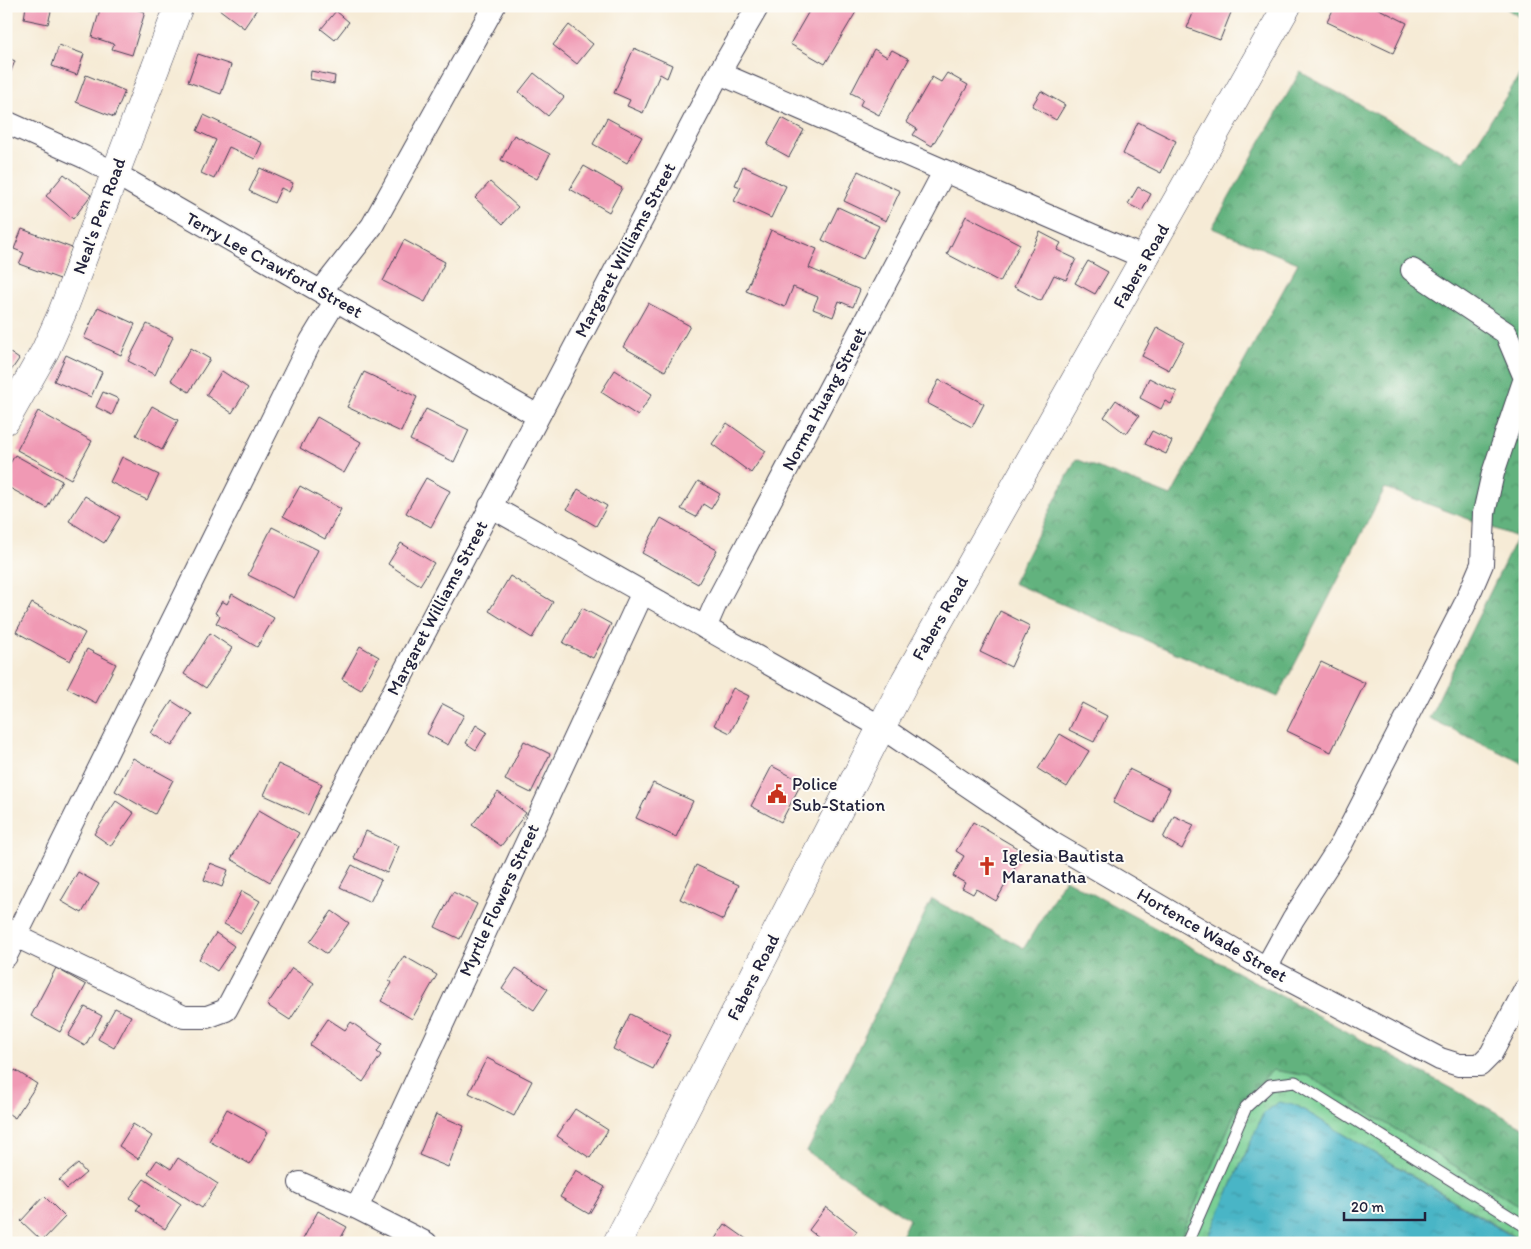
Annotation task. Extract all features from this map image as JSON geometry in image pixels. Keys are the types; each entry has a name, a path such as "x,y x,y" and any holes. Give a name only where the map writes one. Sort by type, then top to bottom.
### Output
{"main road":[{"name":"Neal's Pen Road","path":"6,420 45,351 62,313 179,6"},
{"name":"Fabers Road","path":"618,1243 881,727 1286,6"}],"street":[{"path":"11,946 311,341 328,295 372,226 494,6"},
{"name":"Margaret Williams Street","path":"11,946 184,1017 207,1017 226,1010 719,73 758,6"},
{"path":"719,73 1146,258"},
{"name":"Terry Lee Crawford Street","path":"6,122 84,157 114,173 538,416"},
{"name":"Norma Huang Street","path":"705,628 715,605 944,172"},
{"path":"1266,968 1293,919 1342,843 1464,606 1482,564 1484,513 1493,473 1525,378 1506,332 1412,270"},
{"name":"Hortence Wade Street","path":"490,506 881,727 1054,844 1266,968 1440,1059 1459,1065 1480,1065 1491,1054 1525,990"},
{"name":"Myrtle Flowers Street","path":"357,1208 643,592"},
{"path":"300,1184 357,1208 426,1243"}],"lane":[{"path":"1187,1243 1246,1107 1270,1085 1295,1082 1525,1226"}],"green space":[{"path":"1503,6 1525,6 1525,21"},
{"path":"1525,67 1525,764 1429,718 1517,537 1385,488 1278,697 1013,583 1076,459 1171,496 1298,263 1212,228 1300,72 1464,162"},
{"path":"1065,879 1525,1128 1525,1209 1309,1076 1273,1070 1240,1101 1178,1243 898,1243 909,1219 807,1152 932,899 1024,948"},
{"path":"1273,1070 1309,1076 1525,1209 1525,1243 1297,1106 1263,1114 1206,1243 1178,1243 1240,1101"}],"water":[{"path":"1279,1102 1297,1106 1523,1243 1206,1243 1263,1114"}],"building":[{"path":"26,6 52,7 48,24 24,19"},
{"path":"101,6 125,6 145,12 132,55 112,49 114,44 92,37"},
{"path":"215,6 259,6 244,28"},
{"path":"812,6 846,6 856,12 825,64 790,44"},
{"path":"1196,6 1222,6 1232,10 1220,40 1187,28"},
{"path":"1335,6 1373,6 1407,23 1393,53 1327,22"},
{"path":"336,11 349,22 335,40 321,29"},
{"path":"569,25 593,44 577,64 553,45"},
{"path":"59,45 84,54 77,75 52,66"},
{"path":"634,48 672,65 667,78 660,74 643,113 627,106 630,100 614,93"},
{"path":"874,49 887,57 892,50 909,59 879,115 860,105 863,99 851,93"},
{"path":"198,54 231,65 221,94 188,82"},
{"path":"6,57 15,61 9,76 6,75"},
{"path":"311,71 335,76 334,84 310,79"},
{"path":"534,73 564,97 548,116 519,92"},
{"path":"947,73 968,85 932,146 913,135 917,129 906,122 932,77 941,82"},
{"path":"86,75 125,91 114,117 76,102"},
{"path":"1041,91 1065,105 1056,120 1032,106"},
{"path":"204,115 262,143 255,159 229,147 214,179 201,173 216,140 197,131"},
{"path":"607,118 642,137 627,163 593,144"},
{"path":"782,118 804,130 789,157 767,145"},
{"path":"1138,122 1176,141 1161,173 1123,154"},
{"path":"514,135 550,154 537,179 501,160"},
{"path":"584,166 622,188 609,212 570,189"},
{"path":"743,166 786,186 771,218 734,201 741,187 735,185"},
{"path":"260,168 293,183 289,192 281,188 274,203 249,191"},
{"path":"858,171 900,191 886,221 844,201"},
{"path":"64,174 91,195 73,219 46,196"},
{"path":"490,182 518,207 503,224 475,198"},
{"path":"1138,187 1151,194 1142,211 1128,204"},
{"path":"838,207 879,226 863,259 822,240"},
{"path":"966,216 1020,244 1000,282 947,254"},
{"path":"22,229 72,248 60,279 19,264 24,253 14,249"},
{"path":"771,230 817,249 809,268 860,290 853,307 839,301 833,317 813,309 818,297 793,287 785,307 746,291"},
{"path":"1040,232 1061,243 1057,250 1076,259 1066,280 1054,275 1041,301 1014,287"},
{"path":"404,240 445,262 425,302 383,281"},
{"path":"1088,261 1108,272 1095,294 1075,283"},
{"path":"648,303 690,326 665,371 623,347"},
{"path":"98,307 135,324 121,355 84,338"},
{"path":"147,324 173,337 155,375 128,361"},
{"path":"1157,327 1184,342 1169,370 1142,356"},
{"path":"191,348 210,359 189,392 171,380"},
{"path":"6,350 19,359 6,378"},
{"path":"66,355 102,372 91,397 54,381"},
{"path":"615,370 652,394 638,416 601,392"},
{"path":"222,371 248,388 232,413 206,395"},
{"path":"364,372 417,397 401,432 347,407"},
{"path":"1149,378 1177,392 1171,404 1165,401 1161,409 1140,398"},
{"path":"939,380 984,404 972,427 927,403"},
{"path":"103,392 119,399 112,415 96,407"},
{"path":"1116,400 1139,416 1126,434 1104,417"},
{"path":"152,406 178,420 162,450 136,435"},
{"path":"426,409 469,430 454,462 410,440"},
{"path":"38,411 92,441 71,479 17,450"},
{"path":"317,417 361,442 344,473 300,448"},
{"path":"727,423 766,451 751,473 712,444"},
{"path":"1152,431 1172,441 1166,454 1145,444"},
{"path":"15,455 62,481 47,508 6,486 6,470"},
{"path":"122,457 159,475 147,500 110,482"},
{"path":"426,478 450,491 431,527 406,513"},
{"path":"698,481 720,494 711,509 703,504 696,517 681,509"},
{"path":"300,486 341,509 325,539 283,516"},
{"path":"578,489 607,506 596,526 567,509"},
{"path":"85,496 120,517 104,543 69,521"},
{"path":"661,518 717,550 698,584 642,553"},
{"path":"272,527 318,550 294,598 248,575"},
{"path":"401,543 434,563 420,585 388,564"},
{"path":"510,576 553,602 532,638 489,611"},
{"path":"232,594 274,618 257,647 216,623 220,616 215,613 222,601 227,604"},
{"path":"32,603 85,633 70,661 16,632"},
{"path":"582,608 611,624 593,658 563,643"},
{"path":"1000,611 1030,626 1011,667 980,652"},
{"path":"210,633 232,648 206,688 184,674"},
{"path":"360,646 379,657 361,690 342,679"},
{"path":"87,649 116,664 96,703 67,688"},
{"path":"1321,662 1365,683 1331,752 1287,731"},
{"path":"733,688 749,696 730,733 714,725"},
{"path":"172,701 192,714 172,746 151,733"},
{"path":"1082,703 1107,716 1094,742 1069,730"},
{"path":"443,704 464,715 448,745 427,734"},
{"path":"476,725 487,732 476,750 466,743"},
{"path":"1060,734 1089,751 1067,787 1038,769"},
{"path":"524,741 550,754 531,793 505,780"},
{"path":"133,758 173,780 155,814 115,791"},
{"path":"278,764 322,784 308,815 264,795"},
{"name":"Police Sub-Station","path":"772,766 802,782 781,822 751,806"},
{"path":"1129,769 1170,789 1154,823 1113,803"},
{"path":"653,783 693,801 676,837 636,818"},
{"path":"498,792 526,813 501,846 472,825"},
{"path":"116,801 134,813 111,846 94,834"},
{"path":"259,810 299,833 270,882 231,859"},
{"path":"1174,816 1194,825 1182,849 1163,838"},
{"name":"Iglesia Bautista Maranatha","path":"973,822 1024,852 996,901 976,889 973,894 962,888 965,883 953,876 964,856 956,851"},
{"path":"366,831 399,846 387,873 354,858"},
{"path":"210,863 228,870 222,887 204,880"},
{"path":"352,865 381,880 370,902 340,887"},
{"path":"696,865 739,885 723,920 680,899"},
{"path":"78,872 99,884 82,913 61,901"},
{"path":"242,891 260,901 241,933 224,924"},
{"path":"453,892 477,904 460,939 435,927"},
{"path":"332,911 349,923 327,954 310,942"},
{"path":"216,933 234,946 217,971 199,959"},
{"path":"404,956 437,975 412,1019 381,1001 392,983 389,981"},
{"path":"56,968 86,985 60,1032 31,1016"},
{"path":"292,968 314,983 290,1020 267,1005"},
{"path":"516,968 548,989 534,1010 502,989"},
{"path":"85,1007 102,1016 85,1046 68,1036"},
{"path":"115,1008 131,1016 114,1048 98,1039"},
{"path":"630,1014 671,1035 653,1069 613,1049"},
{"path":"328,1019 345,1030 351,1022 382,1044 377,1052 381,1055 363,1082 310,1045"},
{"path":"487,1058 532,1081 514,1116 469,1093"},
{"path":"15,1070 37,1084 15,1118 6,1112 6,1083"},
{"path":"227,1109 268,1132 250,1164 209,1141"},
{"path":"575,1109 608,1130 590,1158 557,1136"},
{"path":"436,1114 464,1126 448,1167 419,1155"},
{"path":"133,1124 152,1136 138,1159 119,1146"},
{"path":"178,1158 218,1184 202,1208 148,1173 157,1160 171,1169"},
{"path":"78,1164 86,1173 67,1189 59,1180"},
{"path":"576,1170 605,1187 589,1214 560,1197"},
{"path":"144,1179 181,1204 165,1229 136,1210 140,1205 130,1198"},
{"path":"44,1196 65,1217 42,1241 21,1221"},
{"path":"6,1207 9,1207 8,1226 6,1226"},
{"path":"826,1207 857,1231 848,1243 825,1243 809,1230"},
{"path":"318,1211 347,1227 338,1243 301,1243"},
{"path":"725,1224 752,1243 712,1243"}],"place":[{"name":"Police Sub-Station","path":"777,794"},
{"name":"Iglesia Bautista Maranatha","path":"987,866"}]}
